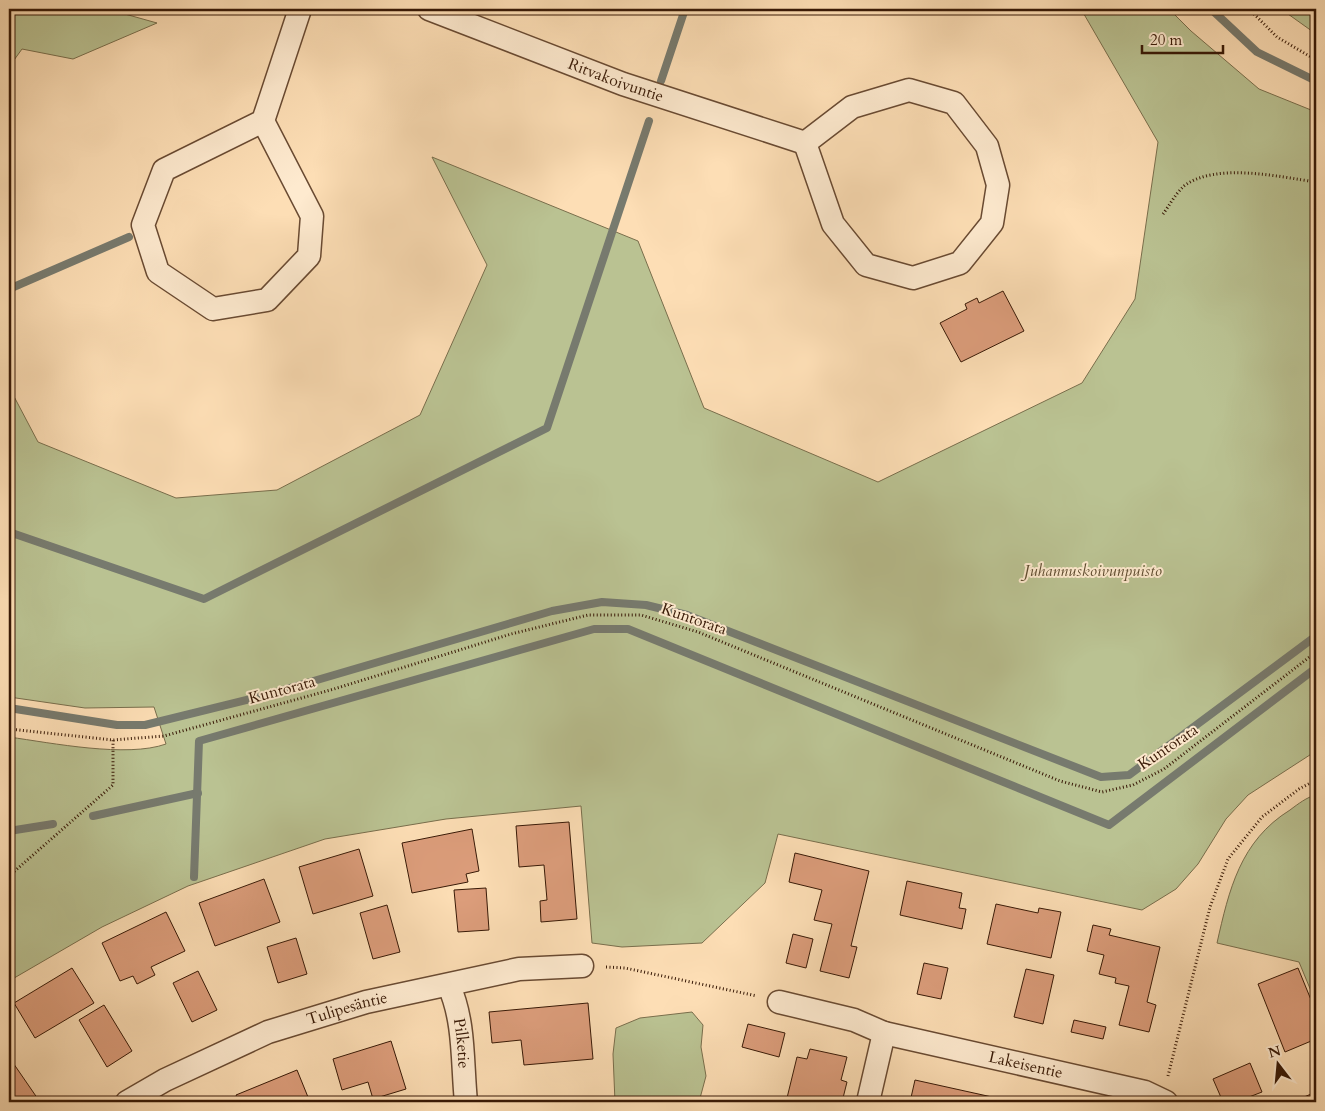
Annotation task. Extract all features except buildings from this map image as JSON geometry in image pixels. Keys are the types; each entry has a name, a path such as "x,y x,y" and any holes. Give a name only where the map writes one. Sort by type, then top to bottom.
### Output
{"street":[{"path":"263,122 164,170 143,225 158,272 213,309 267,300 309,256 312,216 263,122 300,9"},
{"name":"Ritvakoivuntie","path":"429,9 623,84 805,143"},
{"path":"909,90 954,103 987,146 998,185 992,223 960,263 913,278 866,266 833,224 805,143 852,107 909,90"},
{"name":"Tulipesäntie","path":"127,1102 165,1080 268,1032 366,1002 422,988 449,986 477,977 519,969 582,966"},
{"name":"Pilketie","path":"449,986 457,1004 461,1026 466,1102"},
{"name":"Lakeisentie","path":"779,1002 854,1020 884,1034 1145,1092 1164,1100"},
{"path":"868,1102 884,1034"}],"path":[{"path":"1249,9 1277,38 1316,60"},
{"path":"1163,214 1184,186 1205,176 1234,172 1316,182"},
{"name":"Kuntorata","path":"9,729 113,740 164,736 334,689 510,634 588,615 641,615 698,632 1060,781 1102,792 1133,785 1164,769 1316,652"},
{"path":"9,876 112,784 113,740"},
{"path":"1164,1100 1210,907 1228,859 1262,817 1299,789 1316,780"},
{"path":"582,966 625,968 779,1002"}],"green space":[{"path":"9,9 107,9 157,23 73,59 22,49 9,67"},
{"name":"Juhannuskoivunpuisto","path":"1081,9 1169,9 1191,31 1259,89 1316,112 1316,751 1248,795 1226,819 1198,864 1176,889 1142,910 778,834 765,883 702,943 622,947 592,943 581,806 446,819 325,839 188,886 102,927 9,981 9,737 67,746 111,750 150,748 166,744 154,707 85,708 9,697 9,387 38,442 176,498 277,490 420,415 487,265 432,157 638,241 704,408 878,482 1082,383 1135,299 1158,142"},
{"path":"1281,9 1316,9 1316,34"},
{"path":"1316,795 1316,1003 1299,962 1217,943 1232,886 1248,852 1259,836 1273,822 1309,797"},
{"path":"692,1012 703,1025 701,1047 706,1076 699,1102 615,1102 613,1054 616,1028 640,1018"}],"waterway":[{"path":"661,81 685,9"},
{"path":"1211,9 1257,52 1316,81"},
{"path":"9,532 204,599 547,428 649,121"},
{"path":"9,289 129,237"},
{"path":"9,708 117,725 145,725 259,697 552,611 602,602 646,605 687,615 1101,777 1129,775 1316,636"},
{"path":"194,877 199,741 594,629 628,629 1109,825 1316,668"},
{"path":"93,816 198,793"},
{"path":"9,831 53,824"}]}
